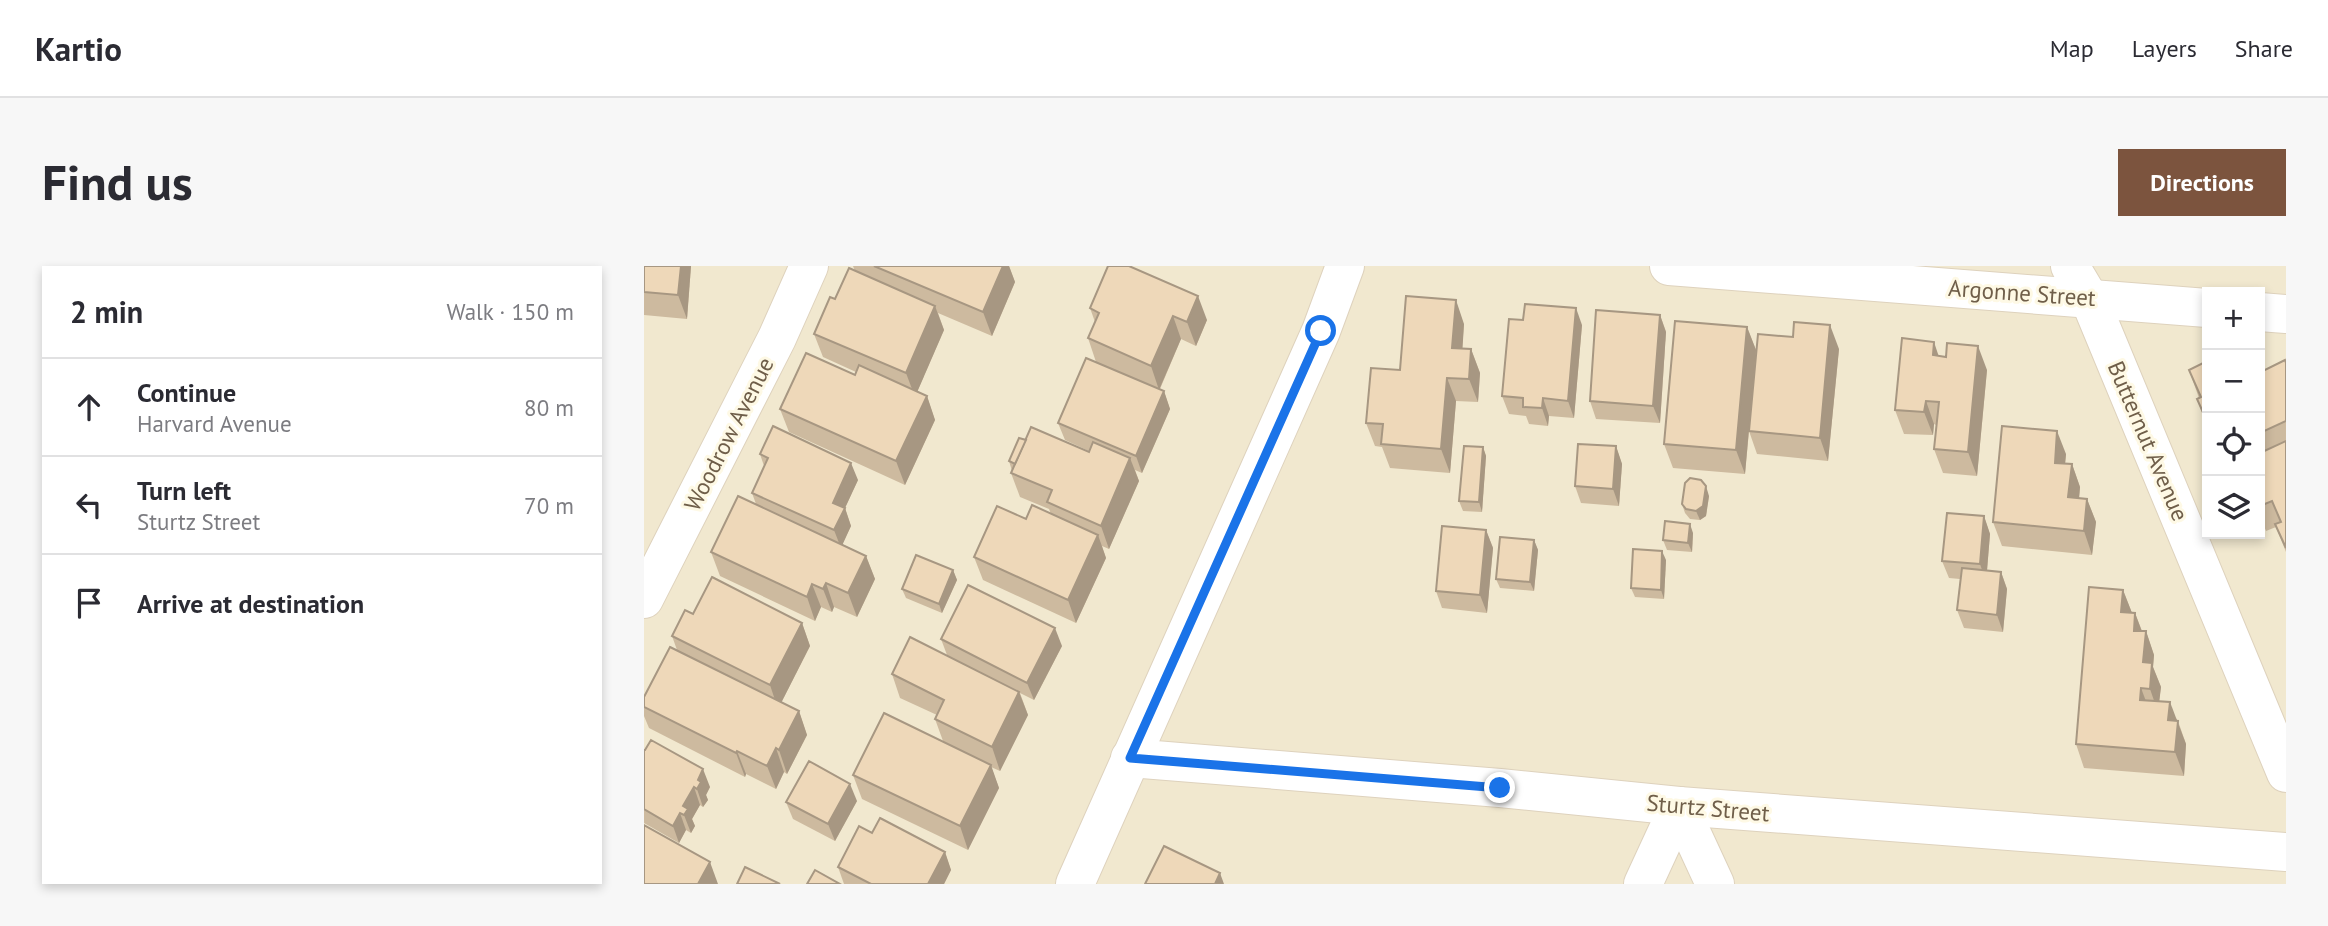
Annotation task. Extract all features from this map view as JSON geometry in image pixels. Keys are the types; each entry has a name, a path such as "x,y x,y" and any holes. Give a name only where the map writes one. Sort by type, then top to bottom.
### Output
{"street":[{"name":"Woodrow Avenue","path":"644,599 777,338 809,266"},
{"path":"1075,884 1321,331 1345,266"},
{"name":"Argonne Street","path":"1669,266 2202,307"},
{"name":"Butternut Avenue","path":"2070,266 2089,299 2286,773"},
{"path":"2265,312 2286,314"},
{"name":"Sturtz Street","path":"1130,758 1500,788 1679,806 2286,852"},
{"path":"1643,884 1679,806"},
{"path":"1679,806 1715,884"}],"shaded area":[{"path":"644,266 2286,266 2286,884 644,884"}],"building":[{"path":"644,266 681,266 678,295 644,292"},
{"path":"874,266 1003,266 983,312"},
{"path":"1108,266 1129,266 1198,296 1187,322 1173,316 1151,366 1088,338 1099,313 1090,308"},
{"path":"849,268 935,306 906,373 814,334 830,297 835,299"},
{"path":"1406,296 1456,300 1452,348 1471,349 1469,379 1447,378 1441,449 1381,444 1383,424 1366,423 1371,368 1400,370"},
{"path":"1525,304 1576,308 1568,401 1543,398 1542,408 1523,407 1523,398 1502,396 1509,319 1523,320"},
{"path":"1596,310 1660,315 1653,406 1590,401"},
{"path":"1675,321 1747,327 1736,450 1664,444"},
{"path":"1794,322 1830,325 1820,438 1749,431 1758,334 1793,337"},
{"path":"1902,338 1934,342 1933,355 1946,357 1947,343 1978,346 1968,452 1934,449 1939,402 1926,401 1924,412 1895,410"},
{"path":"806,353 855,375 859,365 927,396 896,461 780,409"},
{"path":"1086,358 1164,391 1136,456 1058,423"},
{"path":"2285,360 2286,421 2265,431 2265,413 2265,370"},
{"path":"2202,364 2202,410 2197,399 2201,397 2189,370"},
{"path":"773,426 851,463 833,503 845,508 834,530 752,493 768,458 760,454"},
{"path":"2002,426 2057,431 2055,463 2072,464 2068,497 2087,499 2084,531 1993,522"},
{"path":"1031,427 1089,452 1093,442 1130,458 1101,526 1047,502 1052,490 1011,473"},
{"path":"1019,438 1026,440 1015,464 1009,461"},
{"path":"2286,441 2286,548 2275,524 2281,522 2272,501 2265,504 2265,451"},
{"path":"1578,444 1616,446 1613,489 1575,486"},
{"path":"1464,446 1483,447 1479,502 1459,501"},
{"path":"1690,478 1701,480 1706,486 1703,506 1696,511 1686,509 1682,504 1685,483"},
{"path":"738,496 866,556 848,593 826,583 823,589 812,584 807,597 711,552"},
{"path":"1032,505 1098,535 1068,600 974,557 997,506 1026,519"},
{"path":"1947,513 1984,516 1980,564 1942,561"},
{"path":"1665,521 1690,524 1688,543 1663,540"},
{"path":"1442,526 1486,530 1480,595 1436,591"},
{"path":"1500,537 1534,540 1530,582 1496,579"},
{"path":"1633,549 1662,551 1661,590 1631,588"},
{"path":"916,555 953,570 939,604 902,589"},
{"path":"1962,568 2001,572 1997,615 1957,610"},
{"path":"712,577 802,623 770,685 672,636 685,610 693,614"},
{"path":"968,585 1055,628 1027,683 941,639"},
{"path":"2089,587 2123,590 2121,612 2135,613 2134,631 2146,631 2143,662 2152,663 2150,689 2141,688 2140,700 2170,702 2168,720 2178,721 2175,752 2076,744"},
{"path":"910,637 1019,692 992,747 935,719 944,700 892,674"},
{"path":"670,647 799,711 779,750 776,748 767,766 644,707 644,697"},
{"path":"884,713 991,765 960,826 853,775"},
{"path":"651,740 703,769 698,780 701,782 697,789 694,787 683,806 688,809 684,815 680,813 673,826 644,809 644,750"},
{"path":"809,761 850,784 828,824 786,802"},
{"path":"880,818 945,852 928,884 871,884 838,867 859,826 872,833"},
{"path":"644,825 710,862 698,884 644,884"},
{"path":"1164,846 1220,873 1215,884 1145,884"},
{"path":"745,867 780,884 737,884"},
{"path":"815,870 840,884 807,884"}],"route":[{"path":"1321,331 1130,758 1500,788"}]}
